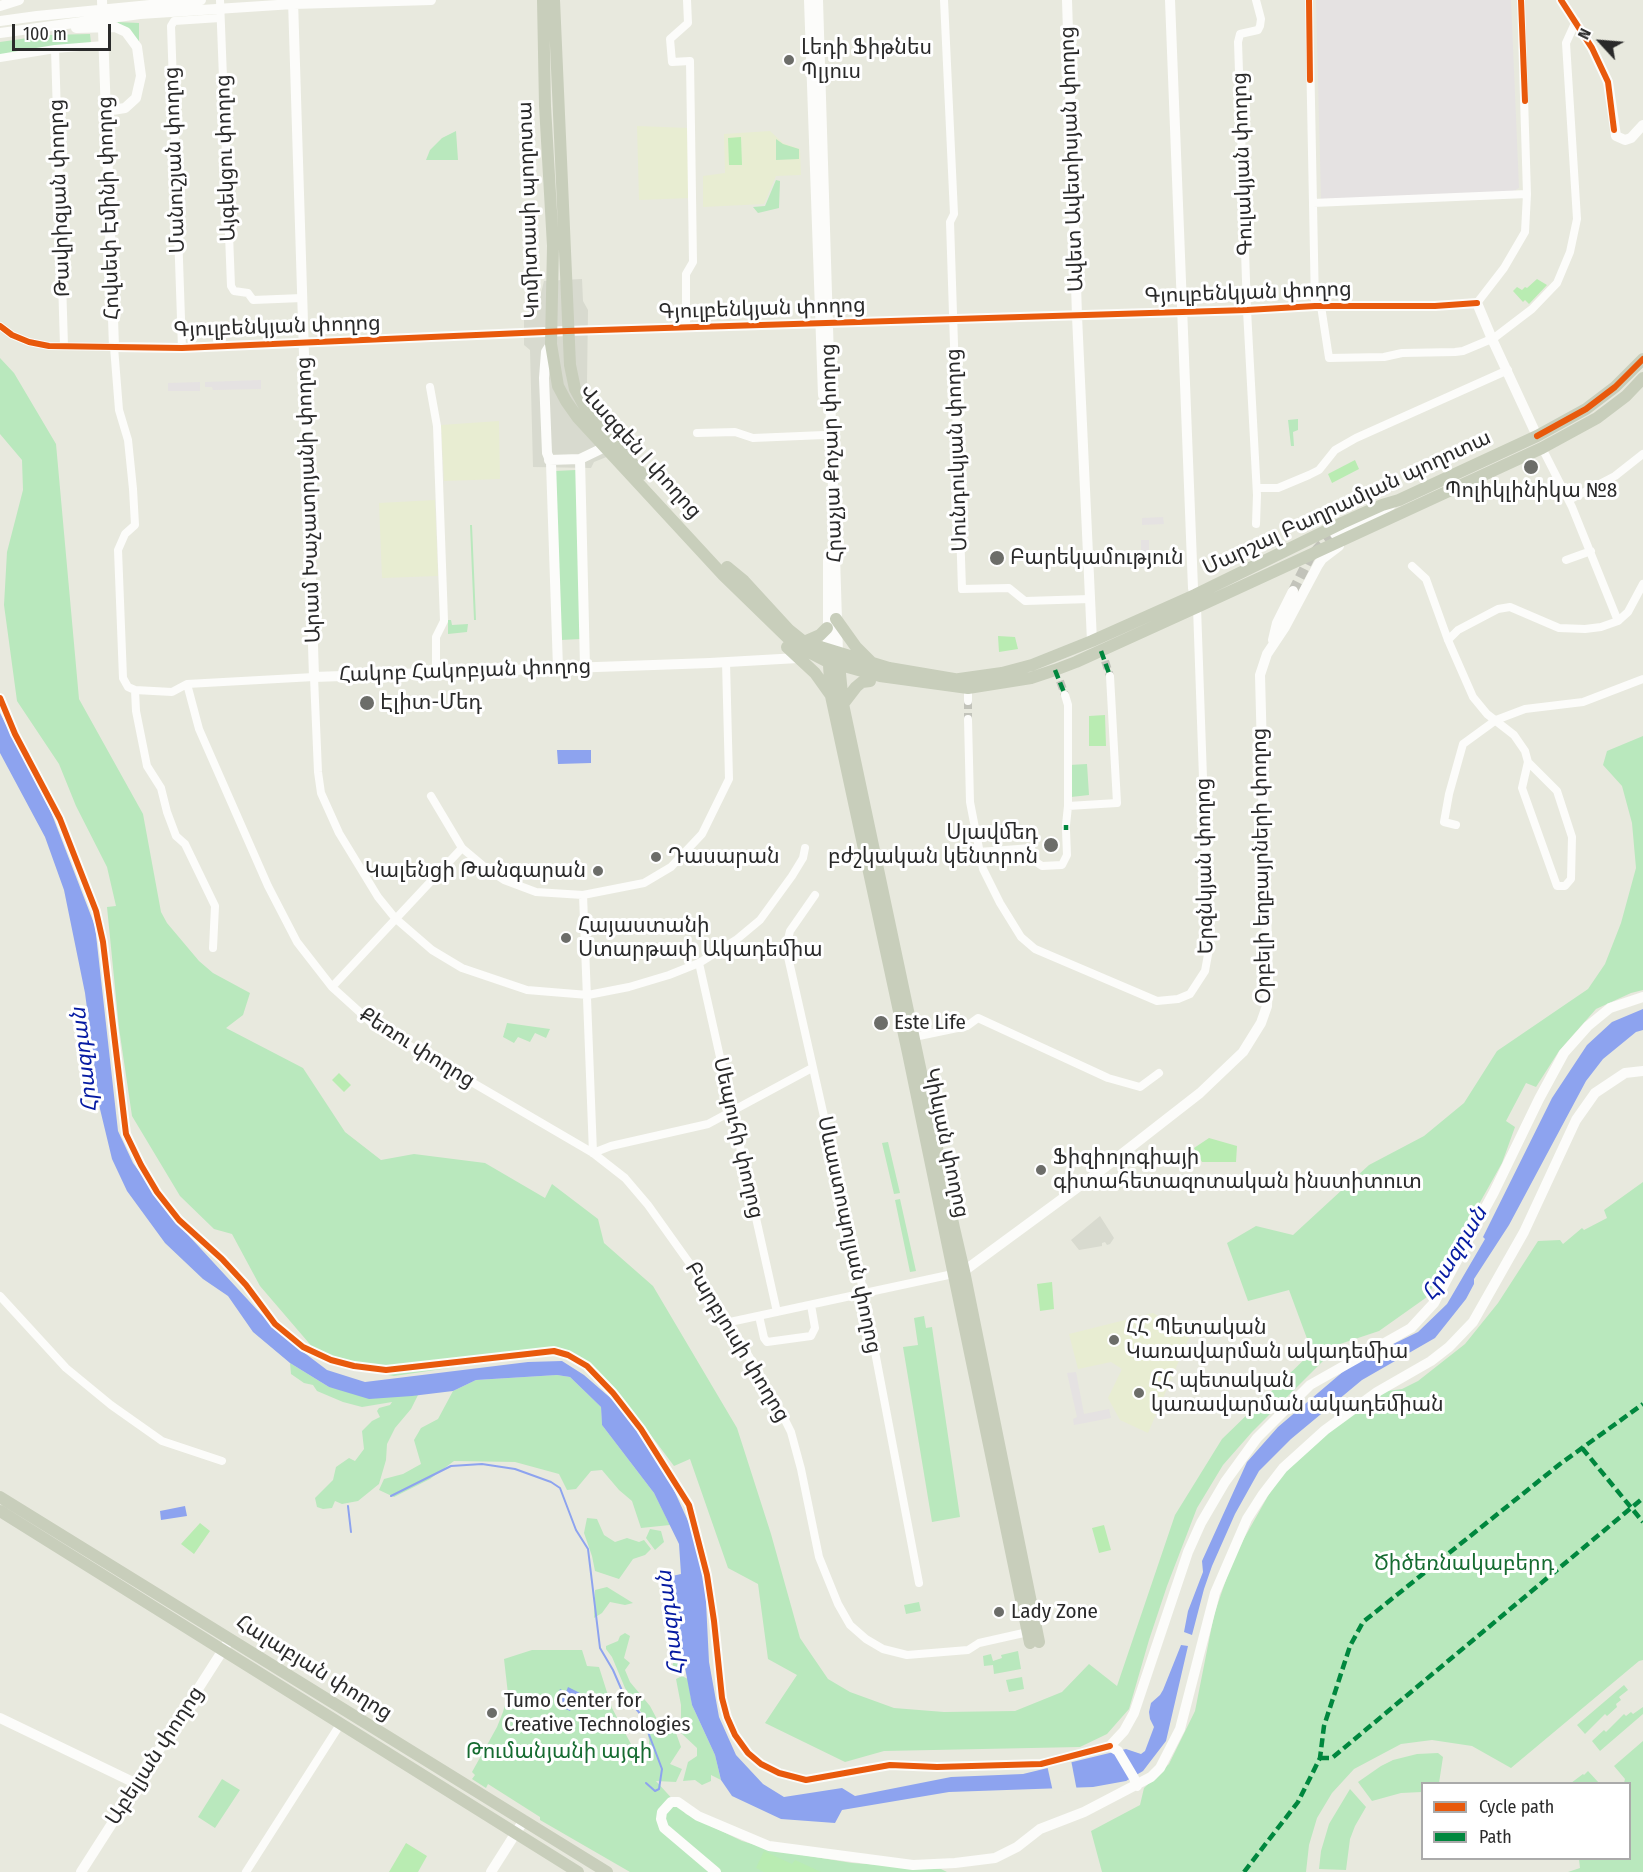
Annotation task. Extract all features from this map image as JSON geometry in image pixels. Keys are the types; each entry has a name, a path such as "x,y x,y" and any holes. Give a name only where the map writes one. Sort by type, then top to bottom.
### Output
{"main road":[{"name":"Կոմիտասի պողոտա","path":"543,0 544,106 553,246 552,338"},
{"name":"Կոմիտասի պողոտա","path":"554,0 567,331"},
{"name":"Վազգեն I փողոց","path":"567,331 572,379 578,397 588,412 740,588 795,645 815,657 835,662"},
{"name":"Վազգեն I փողոց","path":"552,338 558,386 566,401 605,447 725,571 744,581 789,630 804,642"},
{"name":"Մարշալ Բաղրամյան պողոտա","path":"1196,601 1373,526 1540,442 1615,387 1643,359"},
{"name":"Մարշալ Բաղրամյան պողոտա","path":"835,662 880,676 940,683 962,689 1057,675 1342,523 1597,418 1626,396 1643,378"},
{"name":"Վազգեն I փողոց","path":"725,571 734,592 815,673 831,696"},
{"path":"804,642 819,635 831,623 872,663"},
{"path":"798,658 803,653 804,642"},
{"path":"804,642 870,681"},
{"name":"Մարշալ Բաղրամյան պողոտա","path":"962,689 1002,673 1100,651"},
{"path":"835,662 872,663 962,689"},
{"name":"Կիևյան փողոց","path":"835,662 831,696 914,1036 923,1102"},
{"name":"Կիևյան փողոց","path":"835,662 870,853 923,1102 954,1228 959,1273 1032,1639"},
{"path":"870,681 866,674 867,667 872,663"},
{"path":"843,704 862,682 870,681 938,692 962,689"},
{"name":"Հալաբյան փողոց","path":"1,1503 153,1592 607,1872"},
{"name":"Հալաբյան փողոց","path":"1,1503 146,1603 578,1872"},
{"path":"146,1603 153,1600 153,1592"}],"street":[{"path":"0,6 19,0"},
{"name":"Հովսեփ Էմինի փողոց","path":"102,0 114,347 119,410 128,440 135,525 125,534 118,550 123,678 128,687 135,690"},
{"path":"0,21 201,0"},
{"path":"0,33 140,14 293,2 431,0"},
{"path":"686,328 686,274 693,261 690,61 672,62 670,39 688,23 687,0"},
{"name":"Հրաչյա Քոչար փողոց","path":"809,0 824,323 824,435 828,563 835,662"},
{"name":"Հրաչյա Քոչար փողոց","path":"818,0 831,623"},
{"name":"Սունդուկյան փողոց","path":"944,0 954,214 950,222 962,589 1009,588 1025,601 1090,599"},
{"name":"Ավետ Ավետիսյան փողոց","path":"1067,0 1077,316 1090,599 1100,651"},
{"path":"1170,0 1196,601"},
{"name":"Գուլակյան փողոց","path":"1256,0 1262,19 1260,26 1258,30 1243,33 1238,37 1247,310 1257,488 1256,524"},
{"path":"1309,0 1313,203 1318,306 1329,358 1384,357 1402,353 1463,351 1492,339 1532,309 1557,283 1570,252 1577,219 1566,43 1576,21"},
{"path":"1521,0 1527,194 1525,232 1504,268 1477,303 1569,500 1618,621"},
{"path":"1561,0 1592,48 1608,82 1616,136 1625,140 1631,138 1643,126"},
{"name":"Արամ Խաչատրյանի փողոց","path":"293,2 314,677"},
{"name":"Այգեկցու փողոց","path":"220,9 231,286 234,291 248,293 254,300 302,298"},
{"name":"Մանուշյան փողոց","path":"182,348 171,26 174,21 220,9"},
{"path":"36,27 115,27 126,32 132,39 139,57 141,76 139,92 126,108 106,111"},
{"path":"0,58 104,44"},
{"name":"Թավրիզյան փողոց","path":"55,49 64,346"},
{"path":"1313,203 1527,194"},
{"name":"Գյուլբենկյան փողոց","path":"0,326 12,335 29,342 49,346 182,348 552,338 567,331 1077,316 1318,306 1435,306 1477,303"},
{"name":"Կոմիտասի պողոտա","path":"552,338 546,352 544,366 558,668"},
{"path":"1257,488 1278,488 1309,475 1319,470 1335,450 1356,438 1508,370"},
{"path":"430,387 437,426 442,626 435,642 436,673"},
{"path":"697,433 735,432 753,438 824,435"},
{"path":"549,460 580,459 605,447"},
{"path":"1569,500 1614,476 1643,454"},
{"path":"580,459 585,667"},
{"path":"1335,534 1379,513 1399,500"},
{"name":"Օրբելի եղբայրների փողոց","path":"959,1273 1100,1171 1200,1093 1243,1052 1261,1023 1267,1006 1268,983 1259,690 1264,661 1286,627 1322,559 1334,549 1373,526"},
{"path":"1566,560 1591,551"},
{"path":"1412,566 1426,579 1448,640 1473,697 1487,714 1514,735 1525,751 1528,762 1522,788 1557,886 1565,886 1571,879 1572,837 1557,791 1528,762"},
{"path":"1448,640 1458,630 1498,609 1510,607 1559,628 1601,627 1618,621 1628,612 1643,584"},
{"name":"Օրբելի եղբայրների փողոց","path":"1272,646 1277,623 1293,591"},
{"name":"Երզնկյան փողոց","path":"968,719 970,802 983,869 1013,925 1027,944 1157,1001 1178,999 1190,994 1205,971 1209,949 1196,601"},
{"name":"Հակոբ Հակոբյան փողոց","path":"135,690 172,692 187,684 314,677 798,658"},
{"path":"431,796 462,848 488,870 515,884 536,892 583,895 644,883 671,867 702,834 717,806 730,773 726,662"},
{"path":"1068,806 1116,802 1110,676"},
{"path":"314,677 321,793 339,832 361,871 395,918 432,950 462,968 527,990 588,994 629,987 669,975 699,963 736,940 760,920 792,876 803,858 805,848"},
{"path":"1455,825 1444,822 1463,744 1496,720 1526,709 1583,702 1643,679"},
{"name":"Քեռու փողոց","path":"187,684 199,729 268,886 297,942 332,987 352,1008 374,1025 593,1153"},
{"path":"135,690 136,711 147,766 161,788 176,836 185,844 216,906 213,948"},
{"path":"979,852 1031,849 1036,862 1042,866 1062,865 1066,861 1068,705 1065,695"},
{"path":"0,698 15,734 60,819 96,911 103,942 126,1134 158,1192 179,1220 222,1259 246,1285 275,1324 303,1347 331,1360 386,1370 554,1351 568,1355 587,1366 613,1393 641,1429 689,1505 707,1575 722,1698 727,1718 735,1735 748,1753 761,1764 779,1773 806,1780 890,1765 946,1767 1041,1764 1114,1749 1134,1713 1188,1552 1201,1523 1225,1482 1257,1438 1310,1384 1411,1328 1434,1304 1564,1053 1588,1026 1610,1008 1643,997"},
{"path":"332,987 462,848"},
{"path":"583,895 593,1153 611,1146 708,1124 812,1068"},
{"name":"Սևաստոպոլյան փողոց","path":"814,896 790,931 786,948 864,1294 919,1583"},
{"name":"Սեպուհի փողոց","path":"699,963 777,1312"},
{"path":"914,1036 967,1026 978,1018 1108,1078 1140,1087 1159,1073"},
{"path":"716,1872 664,1828 661,1819 662,1812 671,1802 678,1802 698,1816 769,1846 913,1865 955,1863 995,1858 1017,1847 1040,1829 1084,1812 1135,1782 1151,1778 1160,1768 1180,1729 1215,1593 1247,1519 1263,1494 1283,1468 1325,1430 1377,1392 1431,1361 1449,1347 1473,1322 1524,1232 1570,1132 1595,1093 1625,1073 1643,1071"},
{"name":"Բարբյուսի փողոց","path":"593,1153 625,1178 648,1205 730,1322 776,1402 790,1432 801,1468 819,1557 838,1604 850,1624 866,1639 883,1650 907,1655 969,1650 979,1643 1032,1639"},
{"path":"730,1322 959,1273"},
{"path":"0,1296 66,1368 111,1404 162,1441 222,1461"},
{"path":"759,1316 767,1342 811,1336 815,1328 811,1305"},
{"name":"Աբելյան փողոց","path":"81,1872 230,1639"},
{"path":"0,1718 137,1784"},
{"path":"246,1872 341,1723"},
{"path":"1114,1749 1135,1782"},
{"path":"491,1872 524,1820"}],"shaded area":[{"path":"1316,0 1511,0 1519,188 1510,193 1321,199"},
{"path":"637,126 689,128 691,198 639,200"},
{"path":"770,131 783,143 800,149 801,175 776,176 764,204 703,207 703,176 725,173 724,134"},
{"path":"582,279 583,301 588,310 587,382 594,402 625,442 609,456 594,462 591,468 533,467 530,350 524,345 524,318 538,305 544,281"},
{"path":"261,380 261,389 213,390 212,387 205,387 205,382"},
{"path":"200,382 200,391 168,391 168,383"},
{"path":"499,421 500,479 444,481 441,425"},
{"path":"435,500 438,576 382,578 379,503"},
{"path":"1163,517 1164,524 1142,525 1142,518"},
{"path":"1141,540 1149,540 1149,568 1141,568"},
{"path":"1100,1216 1114,1238 1110,1244 1107,1245 1105,1242 1102,1246 1079,1250 1071,1240"},
{"path":"1153,1313 1190,1335 1148,1433 1120,1420 1108,1398 1122,1369 1111,1362 1078,1369 1069,1334"},
{"path":"1076,1372 1084,1414 1109,1409 1111,1418 1074,1425 1073,1419 1077,1417 1067,1373"}],"green space":[{"path":"117,22 139,23 139,46"},
{"path":"90,34 91,43 0,55 0,42 49,35"},
{"path":"456,131 458,160 426,160 430,150 442,138"},
{"path":"741,137 742,165 729,165 728,138"},
{"path":"776,139 799,149 799,159 776,160"},
{"path":"776,180 780,181 779,208 758,213 753,207 765,206"},
{"path":"1537,279 1547,285 1529,304 1525,300 1523,302 1513,291 1517,287 1522,290 1527,288"},
{"path":"0,358 14,373 56,444 79,699 143,814 161,912 167,923 199,961 213,973 250,993 243,1015 226,1028 303,1068 345,1132 381,1160 414,1154 485,1163 545,1198 552,1184 598,1219 604,1243 653,1286 737,1428 771,1534 800,1638 828,1679 850,1692 894,1708 944,1712 1015,1711 1062,1692 1089,1664 1117,1686 1175,1515 1222,1439 1312,1352 1289,1290 1248,1301 1227,1243 1256,1226 1293,1235 1369,1165 1424,1136 1464,1103 1497,1051 1588,989 1605,964 1621,923 1636,868 1632,823 1622,786 1603,765 1607,751 1643,736 1643,990 1596,1009 1559,1051 1536,1087 1526,1083 1506,1121 1515,1127 1502,1163 1427,1297 1379,1331 1340,1344 1252,1432 1223,1465 1197,1508 1167,1586 1129,1709 1107,1734 1080,1747 884,1751 845,1762 765,1723 797,1675 768,1659 758,1584 728,1568 690,1459 674,1466 620,1394 587,1362 545,1354 394,1376 359,1370 320,1356 260,1286 232,1234 214,1229 180,1196 132,1116 119,1028 107,907 116,906 107,867 76,806 59,764 17,701 4,605 7,552 23,490 22,460 0,434"},
{"path":"1298,419 1298,430 1293,432 1294,446 1291,446 1288,420"},
{"path":"1355,460 1359,469 1332,483 1328,474"},
{"path":"576,470 581,639 560,640 555,471"},
{"path":"470,525 472,525 476,620 474,620"},
{"path":"448,620 451,620 452,625 468,624 467,632 448,634"},
{"path":"998,636 1015,637 1018,649 999,652"},
{"path":"1105,715 1106,746 1089,746 1089,716"},
{"path":"1087,764 1089,795 1071,797 1069,765"},
{"path":"507,1023 550,1029 546,1038 535,1033 530,1042 518,1037 514,1043 503,1037"},
{"path":"339,1073 351,1085 344,1092 332,1080"},
{"path":"1209,1138 1237,1146 1236,1162 1202,1162 1194,1148"},
{"path":"888,1142 900,1193 894,1194 882,1143"},
{"name":"Ծիծեռնակաբերդ","path":"1643,1182 1643,1660 1511,1768 1472,1746 1432,1740 1401,1744 1354,1769 1332,1793 1317,1818 1309,1845 1306,1872 1102,1872 1091,1831 1140,1805 1144,1788 1169,1764 1195,1711 1214,1615 1234,1556 1281,1473 1328,1432 1387,1391 1402,1389 1418,1381 1465,1344 1498,1303 1538,1241 1560,1240 1563,1244 1582,1228 1584,1230 1607,1218 1604,1210"},
{"path":"900,1199 916,1271 910,1272 895,1200"},
{"path":"1052,1282 1054,1309 1040,1311 1037,1284"},
{"path":"924,1316 926,1328 932,1327 960,1517 932,1522 903,1347 918,1345 914,1318"},
{"path":"290,1363 329,1387 418,1395 387,1444 386,1460 379,1484 358,1501 342,1504 335,1501 332,1508 323,1509 317,1507 315,1498 333,1480 336,1467 349,1458 355,1461 364,1449 362,1431 380,1417 377,1411 379,1408 390,1405 392,1402 362,1407 343,1402 317,1391 313,1385 304,1383 291,1374"},
{"path":"557,1375 570,1377 601,1407 602,1425 654,1493 670,1525 641,1528 632,1501 602,1470 591,1471 576,1489 567,1490 559,1474 515,1462 454,1461 430,1479 394,1497 379,1490 384,1479 403,1474 421,1464 414,1440 421,1428 438,1419 453,1391 476,1380"},
{"path":"587,1518 597,1519 604,1535 615,1542 627,1538 639,1542 644,1540 651,1549 645,1555 633,1559 619,1579 595,1571 584,1533"},
{"path":"200,1523 210,1531 194,1554 181,1544"},
{"path":"1104,1525 1111,1550 1099,1553 1092,1528"},
{"path":"650,1529 661,1531 664,1542 655,1550 646,1538"},
{"path":"607,1587 633,1603 625,1605 610,1602 602,1613 594,1618 595,1590"},
{"path":"919,1602 921,1611 906,1614 904,1605"},
{"name":"Թումանյանի այգի","path":"625,1633 630,1636 624,1658 630,1663 625,1670 630,1682 650,1706 659,1723 676,1733 681,1747 670,1764 682,1769 676,1782 656,1781 686,1814 742,1841 772,1850 852,1863 941,1869 947,1872 630,1872 540,1820 540,1817 488,1784 486,1788 472,1779 475,1775 472,1772 497,1727 508,1694 504,1659 532,1650 582,1650 587,1666 599,1667 612,1708 643,1767 649,1753 649,1740 643,1715 625,1688 612,1657 606,1649 606,1646 618,1641"},
{"path":"682,1647 685,1667 671,1671 677,1648"},
{"path":"1018,1651 1021,1669 994,1674 993,1665 984,1666 983,1656 991,1654 993,1661 1002,1658 1001,1655"},
{"path":"682,1676 688,1679 692,1705 715,1755 721,1780 711,1775 711,1781 702,1785 695,1780 683,1781 688,1762 697,1756 697,1748 681,1733 681,1705 676,1679"},
{"path":"1022,1677 1024,1689 1009,1692 1006,1680"},
{"path":"1624,1685 1628,1690 1619,1697 1621,1700 1616,1704 1617,1707 1607,1716 1605,1714 1585,1734 1577,1725"},
{"path":"1643,1707 1643,1714 1600,1751 1592,1741 1604,1730 1606,1732 1624,1714 1626,1716 1631,1712 1633,1714"},
{"path":"1643,1741 1643,1872 1568,1872 1580,1868 1579,1860 1631,1860 1631,1782 1624,1782 1625,1779 1614,1766"},
{"path":"1438,1753 1443,1757 1439,1782 1421,1782 1421,1792 1401,1793 1372,1801 1358,1782 1393,1760 1417,1754"},
{"path":"1588,1771 1598,1782 1572,1782"},
{"path":"222,1779 240,1790 215,1828 198,1817"},
{"path":"1350,1789 1366,1807 1350,1839 1346,1870 1319,1869 1321,1851 1329,1824"},
{"path":"406,1843 427,1856 418,1872 389,1872"},
{"path":"764,1851 792,1864 795,1860 821,1872 764,1872 756,1868"}],"water":[{"path":"0,713 51,812 95,926 118,1131 133,1163 178,1224 260,1313 298,1348 327,1370 365,1382 528,1362 562,1361 584,1375 614,1401 662,1464 694,1534 705,1582 709,1662 719,1717 736,1755 763,1784 784,1797 842,1788 855,1796 951,1777 1023,1774 1126,1749 1141,1754 1145,1751 1154,1727 1149,1712 1151,1703 1163,1690 1181,1645 1188,1646 1166,1741 1143,1771 1126,1781 1093,1787 949,1792 842,1810 835,1823 781,1819 732,1796 721,1780 715,1755 692,1705 668,1577 681,1574 679,1544 654,1493 602,1425 601,1407 570,1377 557,1375 476,1380 453,1391 369,1399 329,1387 290,1363 253,1332 228,1296 203,1279 165,1243 127,1191 112,1159 100,1109 85,993 64,890 45,837 0,753"},
{"path":"557,750 591,750 591,763 558,764"},
{"path":"1643,1009 1643,1030 1636,1032 1603,1059 1586,1081 1509,1225 1474,1279 1474,1284 1466,1299 1435,1338 1362,1380 1291,1439 1259,1471 1235,1514 1212,1566 1192,1635 1184,1632 1188,1611 1203,1572 1202,1561 1247,1462 1278,1427 1352,1364 1418,1332 1447,1304 1485,1239 1483,1237 1552,1098 1587,1045 1612,1022"},
{"path":"185,1506 187,1516 161,1520 160,1511"},
{"path":"568,1687 580,1693 578,1697 583,1699 580,1703 575,1701 574,1703 579,1706 577,1710 572,1707 570,1711 559,1706 561,1703 556,1700 558,1696 563,1698 558,1694 560,1689 566,1692"}],"pier":[{"path":"1071,1760 1077,1791 1053,1792 1047,1765"}],"waterway":[{"path":"391,1496 451,1466 482,1464 515,1469 551,1482 560,1488 576,1530 588,1549 600,1648 623,1693 642,1716 662,1769 659,1789 655,1791 646,1783"},
{"path":"348,1506 351,1532"}],"tunnel":[{"path":"1293,591 1310,557 1335,534"},
{"path":"1105,661 1110,676"},
{"path":"1060,681 1065,695"},
{"path":"968,701 968,719"}],"marked path":[{"path":"1101,651 1110,676"},
{"path":"1055,670 1065,695"},
{"path":"1066,825 1066,830"},
{"path":"1244,1872 1298,1802 1320,1758 1324,1726 1350,1646 1363,1622 1560,1464 1643,1404"},
{"path":"1582,1448 1643,1522"},
{"path":"1320,1758 1332,1758 1643,1498"}],"cycle path":[{"path":"1309,0 1310,80"},
{"path":"1521,0 1525,101"},
{"path":"1561,0 1592,48 1608,82 1614,130"},
{"path":"0,326 12,335 29,342 49,346 182,348 567,331 1315,306 1435,306 1477,303"},
{"path":"1537,436 1586,409 1615,387 1643,359"},
{"path":"0,698 15,734 60,819 96,911 103,942 126,1134 157,1192 179,1220 222,1259 246,1285 275,1324 303,1347 331,1360 354,1366 386,1370 554,1351 568,1355 587,1366 613,1393 641,1429 689,1505 707,1575 722,1698 727,1717 735,1735 748,1753 761,1764 779,1773 806,1780 890,1765 937,1767 1041,1764 1110,1746"}],"place":[{"name":"Լեդի Ֆիթնես Պլյուս","path":"789,60"},
{"name":"Պոլիկլինիկա №8","path":"1531,467"},
{"name":"Բարեկամություն","path":"997,558"},
{"name":"Էլիտ-Մեդ","path":"367,703"},
{"name":"Սլավմեդ բժշկական կենտրոն","path":"1051,845"},
{"name":"Դասարան","path":"656,857"},
{"name":"Կալենցի Թանգարան","path":"598,871"},
{"name":"Հայաստանի Ստարթափ Ակադեմիա","path":"566,938"},
{"name":"Este Life","path":"881,1023"},
{"name":"Ֆիզիոլոգիայի գիտահետազոտական ինստիտուտ","path":"1041,1170"},
{"name":"ՀՀ Պետական Կառավարման ակադեմիա","path":"1114,1340"},
{"name":"ՀՀ պետական կառավարման ակադեմիան","path":"1139,1393"},
{"name":"Lady Zone","path":"999,1612"},
{"name":"Tumo Center for Creative Technologies","path":"492,1713"}],"water label":[{"name":"Հրազդան","path":"85,1060"},
{"name":"Հրազդան","path":"1455,1254"},
{"name":"Հրազդան","path":"671,1623"}]}
